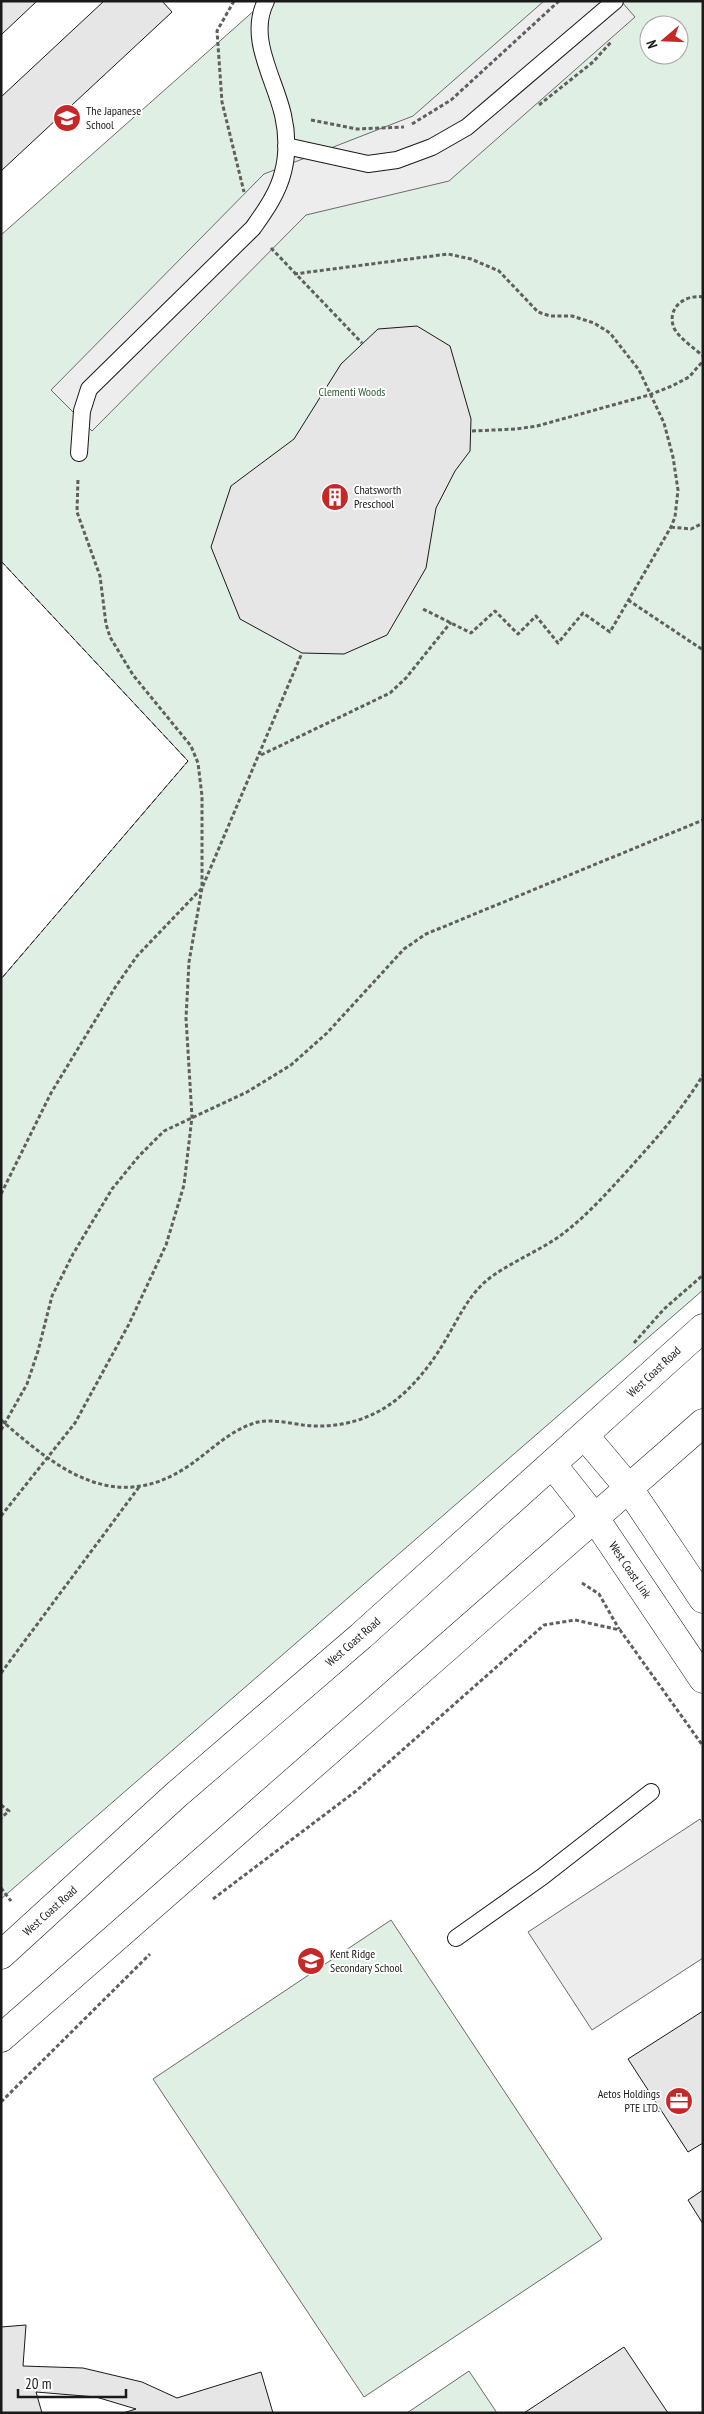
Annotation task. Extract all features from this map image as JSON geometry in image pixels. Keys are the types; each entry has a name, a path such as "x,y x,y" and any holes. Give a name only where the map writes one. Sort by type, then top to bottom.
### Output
{"main road":[{"name":"West Coast Road","path":"1,1955 176,1795 361,1636 703,1328"},
{"path":"1,2038 703,1423"},
{"path":"585,1436 628,1487 703,1599"},
{"name":"West Coast Link","path":"552,1464 594,1517 703,1679"}],"lane":[{"path":"79,454 82,411 89,389 253,228 272,200 283,171 286,146 283,115 258,34 266,1"},
{"path":"286,146 368,164 397,160 432,147 467,127 615,1"},
{"path":"456,1938 542,1877 651,1792"}],"path":[{"path":"234,1 217,31 222,102 253,228 294,274 362,343"},
{"path":"283,115 357,129 407,127 452,100 559,1"},
{"path":"294,274 448,254 479,262 504,274 527,303 538,312 550,316 572,316 594,323 610,334 639,370 649,395 664,423 673,457 678,490 675,517 671,528 610,632 583,613 558,643 536,616 518,634 495,611 471,633 421,608"},
{"path":"703,297 687,298 680,301 675,309 672,320 675,330 703,356"},
{"path":"472,431 516,430 537,426 649,395 689,377 703,361"},
{"path":"1,1516 48,1458 80,1414 129,1324 166,1244 184,1185 192,1117 186,1018 189,962 202,888 202,796 198,763 191,746 132,675 110,637 106,624 100,576 77,512 79,454"},
{"path":"671,528 691,529 703,523"},
{"path":"628,600 703,650"},
{"path":"260,755 390,693 406,678 450,622"},
{"path":"1,1194 51,1092 116,986 137,956 202,888 302,653"},
{"path":"1,1430 6,1424 30,1376 52,1296 112,1189 139,1156 164,1131 247,1092 291,1065 327,1034 404,950 426,934 703,820"},
{"path":"1,1420 48,1458 79,1477 118,1489 139,1487 162,1480 186,1468 235,1430 261,1422 331,1427 357,1420 394,1402 421,1376 449,1334 465,1305 478,1289 508,1266 557,1238 584,1216 663,1131 703,1075"},
{"path":"1,1673 139,1487"},
{"path":"582,1583 599,1594 620,1630 703,1746"},
{"path":"206,1904 356,1791 544,1625 574,1620 620,1630"},
{"path":"1,1805 9,1811 1,1818"},
{"path":"1,1888 11,1901"},
{"path":"1,2102 155,1950"}],"green space":[{"name":"Clementi Woods","path":"265,1 703,1 703,1290 1,1899 1,979 188,761 1,561 1,235"},
{"path":"391,1920 602,2239 364,2397 153,2079"},
{"path":"469,2371 497,2413 407,2413"}],"shaded area":[{"path":"544,1 621,1 635,17 449,181 306,215 92,431 51,390 264,174 413,116"},
{"path":"700,1819 703,1824 703,1958 592,2030 528,1932"}],"building":[{"path":"1,1 37,1 1,35"},
{"path":"104,1 162,1 172,12 1,171 1,97"},
{"name":"Chatsworth Preschool","path":"417,326 450,346 471,419 470,451 455,471 436,508 426,568 387,635 344,654 302,653 240,619 211,547 231,486 294,439 341,364 378,329"},
{"name":"Aetos Holdings PTE LTD.","path":"703,2011 703,2143 688,2152 628,2059"},
{"path":"703,2190 703,2224 688,2200"},
{"path":"26,2325 23,2366 83,2368 142,2382 177,2398 261,2372 273,2413 123,2413 136,2409 96,2397 36,2392 42,2413 1,2413 1,2327"},
{"path":"624,2347 668,2413 524,2413"}],"fence":[{"path":"1,561 188,761 1,979"}],"place":[{"name":"The Japanese School","path":"67,118"},
{"name":"Chatsworth Preschool","path":"335,497"},
{"name":"Kent Ridge Secondary School","path":"311,1961"},
{"name":"Aetos Holdings PTE LTD.","path":"679,2101"}]}
